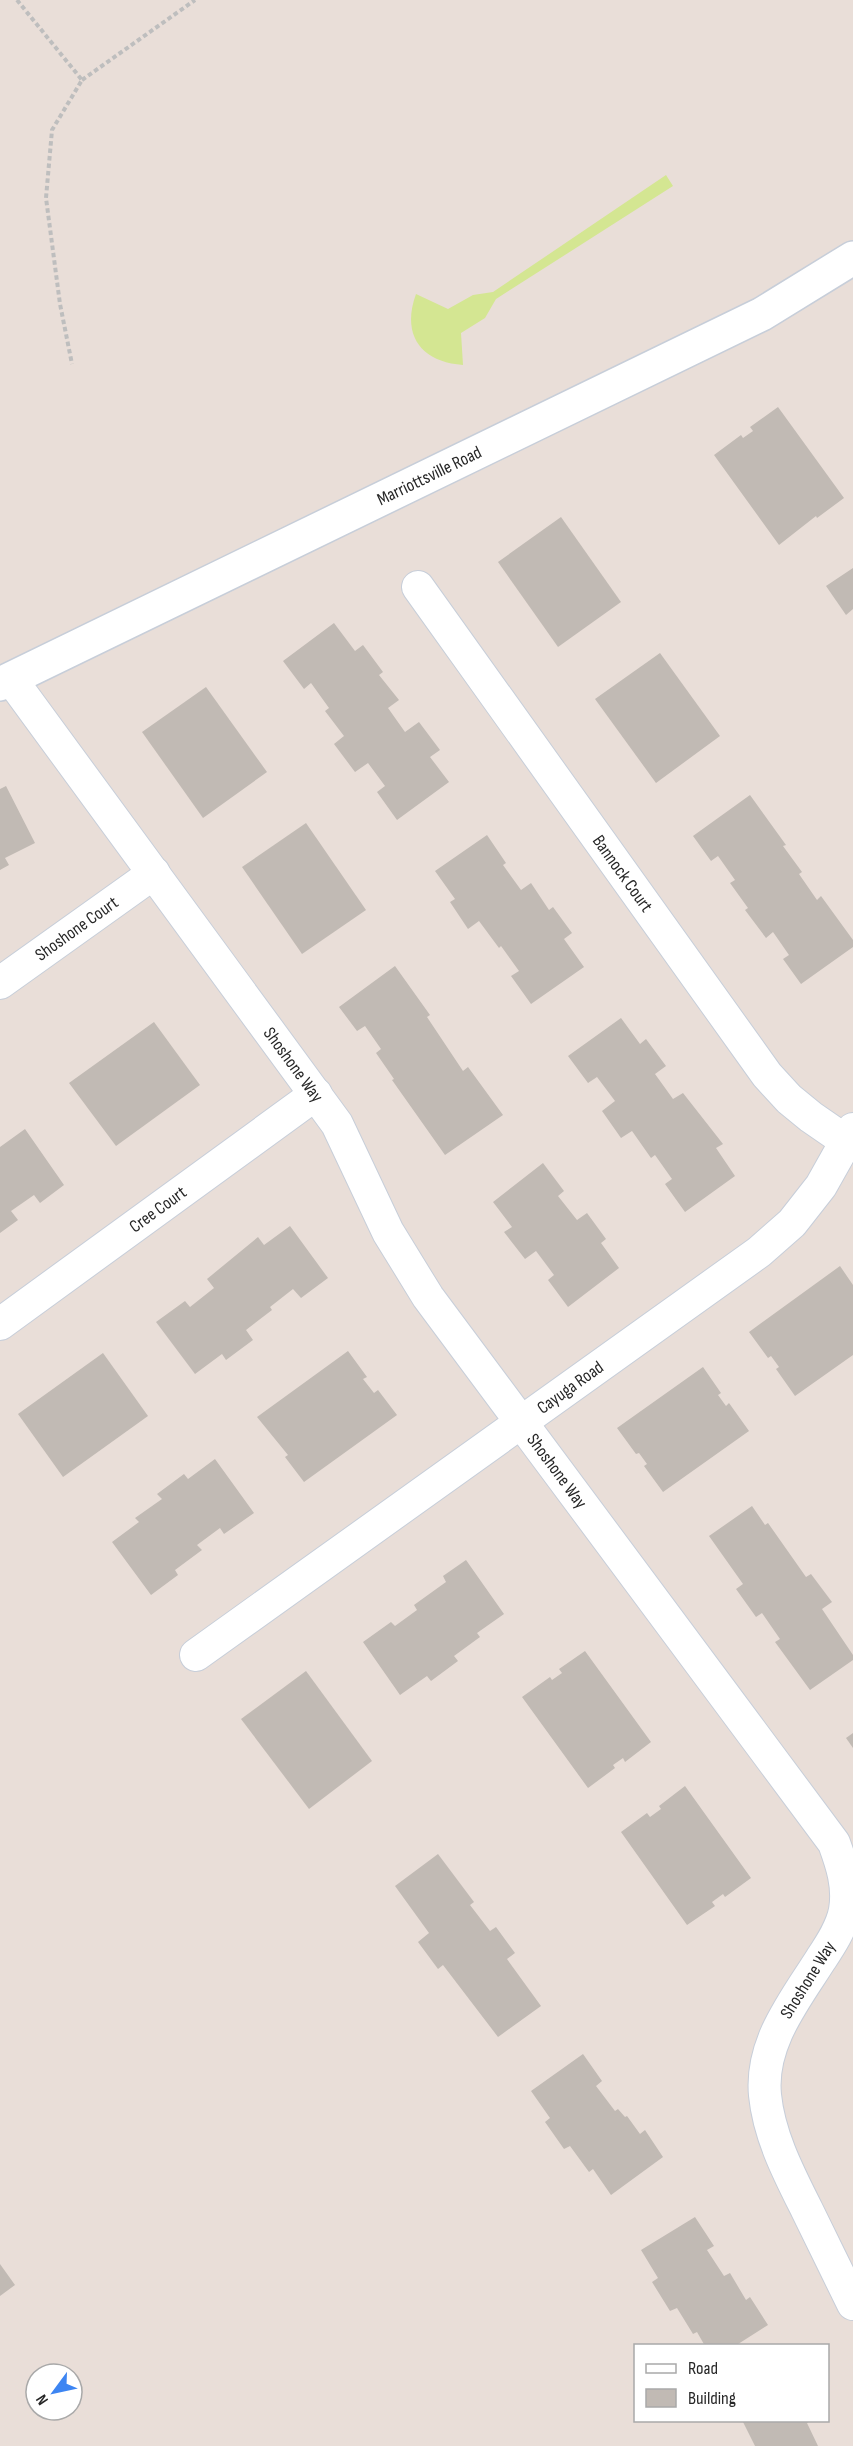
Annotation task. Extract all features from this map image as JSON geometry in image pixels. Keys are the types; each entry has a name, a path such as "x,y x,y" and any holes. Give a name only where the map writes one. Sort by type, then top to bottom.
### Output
{"main road":[{"name":"Marriottsville Road","path":"5,681 762,314 853,258"}],"street":[{"name":"Bannock Court","path":"418,587 767,1076 811,1118 851,1138"},
{"name":"Shoshone Way","path":"5,681 154,873 316,1094 342,1132 387,1232 428,1297 834,1843 845,1876 845,1910 834,1940 782,2020 771,2045 766,2070 765,2094 773,2134 790,2176 853,2304"},
{"name":"Shoshone Court","path":"0,983 154,873"},
{"name":"Cree Court","path":"0,1324 316,1094"},
{"name":"Cayuga Road","path":"196,1655 759,1252 792,1224 851,1138"}],"path":[{"path":"17,0 82,80"},
{"path":"72,364 60,304 46,198 52,130 82,80 195,0"}],"green space":[{"path":"666,175 673,186 496,299 485,318 461,333 463,365 448,363 436,358 418,344 411,322 416,294 448,309 473,295 493,292"}],"building":[{"path":"778,407 844,498 817,518 816,516 779,545 714,455 741,435 743,438 753,431 750,427"},
{"path":"561,517 621,602 558,647 498,562"},
{"path":"853,568 853,609 846,615 826,586"},
{"path":"334,623 355,651 363,645 383,672 379,675 399,700 388,708 405,732 419,722 440,750 430,757 449,782 397,820 377,792 385,786 368,763 355,772 334,744 344,736 325,711 329,708 311,683 304,689 283,661"},
{"path":"660,653 720,736 656,783 595,699"},
{"path":"206,687 267,772 203,818 142,732"},
{"path":"6,786 35,843 5,858 9,865 0,870 0,789"},
{"path":"750,795 786,845 783,846 802,872 799,874 817,900 821,896 853,940 853,947 801,984 783,959 789,955 773,932 766,938 745,910 748,908 730,883 735,880 718,856 711,861 693,836"},
{"path":"306,823 366,910 302,954 242,867"},
{"path":"487,835 506,863 503,865 521,890 531,883 549,910 553,907 572,933 564,939 584,967 531,1004 511,976 519,971 501,946 499,948 479,921 468,929 450,902 455,899 435,871"},
{"path":"395,966 430,1015 427,1017 463,1071 468,1067 503,1115 445,1155 392,1080 394,1079 376,1053 381,1049 365,1026 357,1031 339,1007"},
{"path":"621,1018 640,1044 646,1039 666,1066 655,1074 673,1099 683,1093 723,1144 716,1148 735,1176 685,1212 665,1184 672,1179 655,1155 651,1158 632,1131 621,1138 602,1111 615,1101 597,1077 588,1083 568,1056"},
{"path":"154,1022 200,1085 116,1146 69,1083"},
{"path":"25,1129 64,1185 40,1203 34,1195 11,1211 18,1220 0,1233 0,1147"},
{"path":"543,1163 564,1191 558,1196 577,1220 587,1213 606,1239 601,1243 619,1268 568,1307 548,1280 554,1275 536,1251 525,1259 504,1232 512,1227 493,1202"},
{"path":"290,1226 328,1278 301,1298 293,1289 270,1307 272,1310 246,1330 253,1340 226,1360 222,1354 195,1374 156,1322 185,1301 190,1307 214,1288 207,1279 258,1237 264,1245"},
{"path":"840,1266 853,1285 853,1355 795,1396 776,1369 779,1367 771,1356 768,1358 749,1332"},
{"path":"348,1351 367,1377 363,1379 374,1393 378,1390 397,1415 304,1482 285,1457 288,1455 257,1417"},
{"path":"103,1353 148,1416 63,1477 18,1414"},
{"path":"703,1367 721,1393 718,1395 726,1406 729,1403 749,1431 663,1492 644,1466 647,1464 639,1453 636,1454 617,1428"},
{"path":"215,1459 254,1513 224,1534 220,1528 197,1545 202,1550 175,1570 178,1575 151,1595 112,1542 139,1522 135,1518 162,1499 157,1494 184,1474 188,1479"},
{"path":"752,1506 765,1525 768,1523 806,1577 811,1574 832,1602 822,1609 853,1655 853,1660 810,1690 775,1642 780,1639 762,1613 756,1617 736,1589 743,1584 709,1536"},
{"path":"466,1560 504,1614 477,1633 480,1637 454,1656 458,1661 431,1681 427,1676 400,1695 363,1642 391,1622 395,1626 417,1610 414,1605 446,1582 443,1576"},
{"path":"585,1651 651,1742 625,1762 623,1758 613,1765 615,1768 588,1788 522,1697 550,1677 552,1680 562,1673 559,1669"},
{"path":"306,1671 372,1761 309,1809 241,1719"},
{"path":"853,1733 853,1748 846,1738"},
{"path":"685,1786 751,1878 725,1897 723,1894 712,1902 715,1906 687,1925 621,1832 647,1813 650,1817 661,1809 659,1806"},
{"path":"438,1854 474,1902 470,1905 490,1931 496,1927 515,1953 507,1959 541,2006 498,2037 443,1965 438,1969 418,1942 429,1933 395,1886"},
{"path":"583,2054 602,2081 596,2086 615,2111 618,2109 625,2117 627,2116 640,2134 645,2130 663,2157 611,2195 593,2169 589,2172 570,2146 564,2149 545,2122 550,2118 531,2091"},
{"path":"695,2217 714,2246 707,2250 724,2276 730,2273 746,2300 750,2297 768,2325 738,2344 704,2344 697,2332 693,2334 677,2308 670,2311 652,2282 658,2278 641,2250"},
{"path":"0,2264 15,2285 0,2296"},
{"path":"743,2422 808,2422 818,2446 755,2446"}]}
